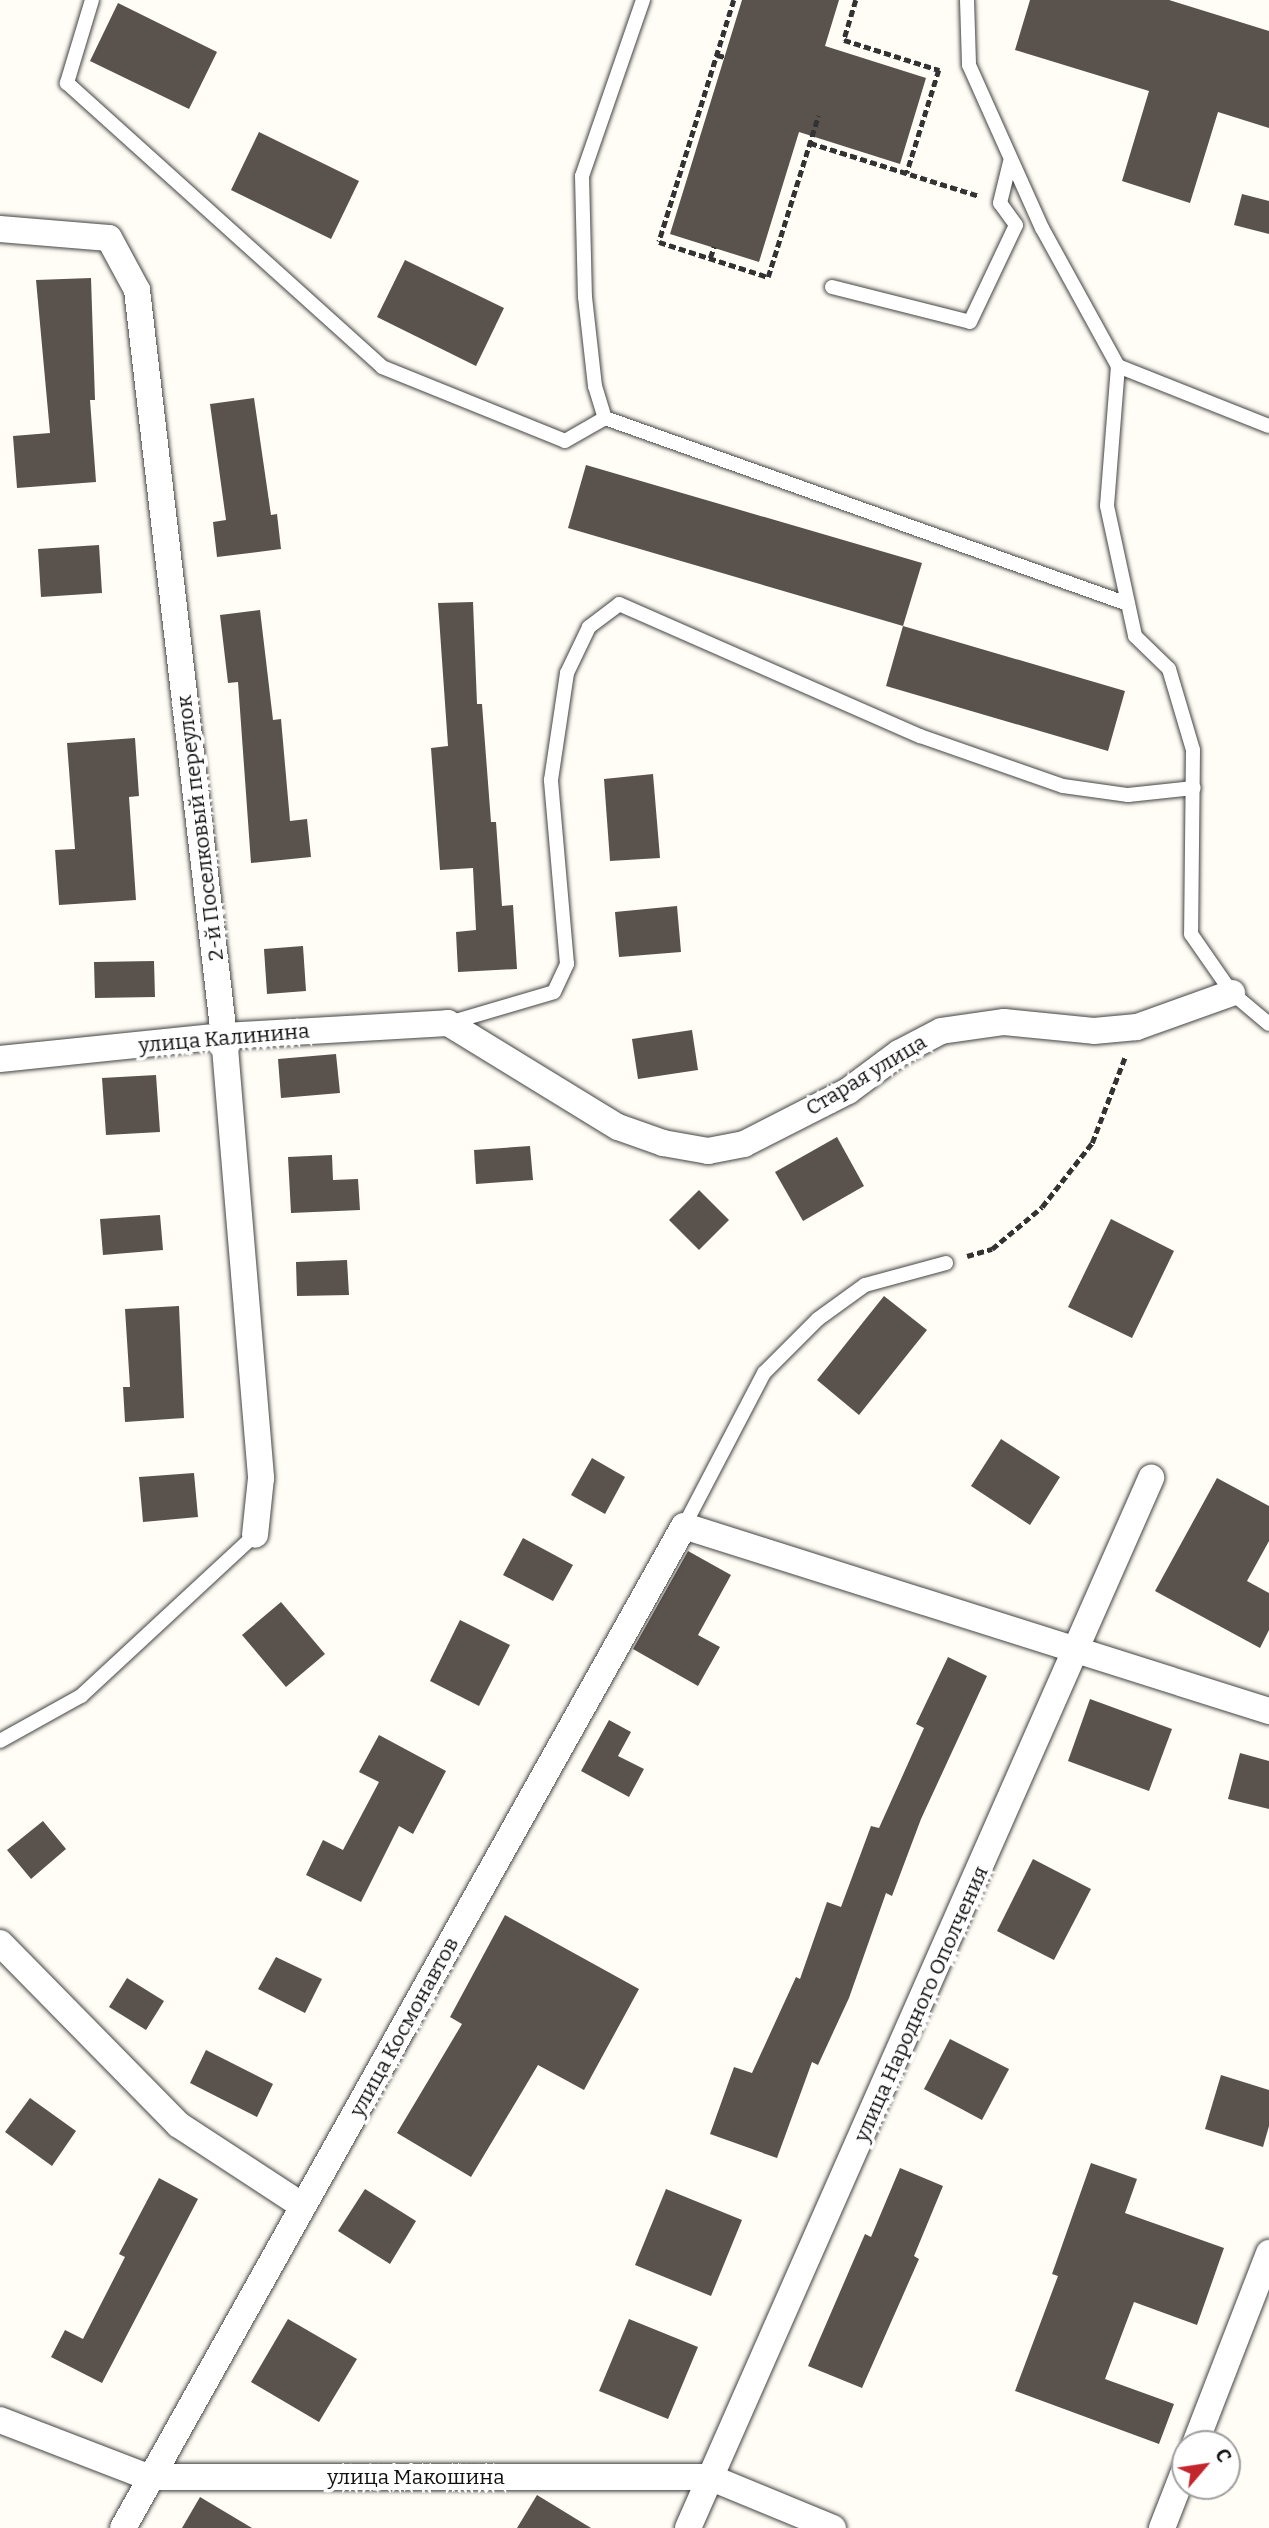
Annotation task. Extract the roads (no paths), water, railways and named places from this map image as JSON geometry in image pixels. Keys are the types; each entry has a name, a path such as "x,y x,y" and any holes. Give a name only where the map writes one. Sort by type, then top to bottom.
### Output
{"street":[{"name":"2-й Поселковый переулок","path":"0,229 109,238 137,290 224,1036 261,1478 255,1535"},
{"name":"Старая улица","path":"448,1023 618,1127 663,1143 708,1151 744,1144 848,1091 899,1053 941,1031 1004,1022 1094,1031 1137,1027 1232,993"},
{"name":"улица Калинина","path":"0,1059 224,1036 448,1023"},
{"name":"улица Народного Ополчения","path":"688,2528 1079,1648 1151,1478"},
{"path":"684,1526 1079,1648 1269,1711"},
{"name":"улица Космонавтов","path":"123,2528 148,2477 684,1526"},
{"path":"0,1942 179,2125 303,2206"},
{"path":"1200,2430 1269,2253"},
{"name":"улица Макошина","path":"0,2420 148,2477 709,2477 833,2528"},
{"path":"1162,2528 1173,2500"}],"lane":[{"path":"92,0 67,83 382,368 565,441 606,418 1128,604"},
{"path":"606,418 595,386 585,298 582,176 643,0"},
{"path":"967,0 969,65 1010,162 1118,366 1107,506 1135,636 1169,669 1193,750 1191,934 1232,993 1269,1024"},
{"path":"832,287 970,322 1016,225 1000,203 1010,162"},
{"path":"1118,366 1269,426"},
{"path":"448,1023 554,992 567,964 551,780 567,673 589,627 619,604 908,731 1063,786 1128,795 1194,788"},
{"path":"684,1526 764,1374 818,1319 864,1285 946,1263"},
{"path":"0,1741 81,1696 255,1535"}]}
